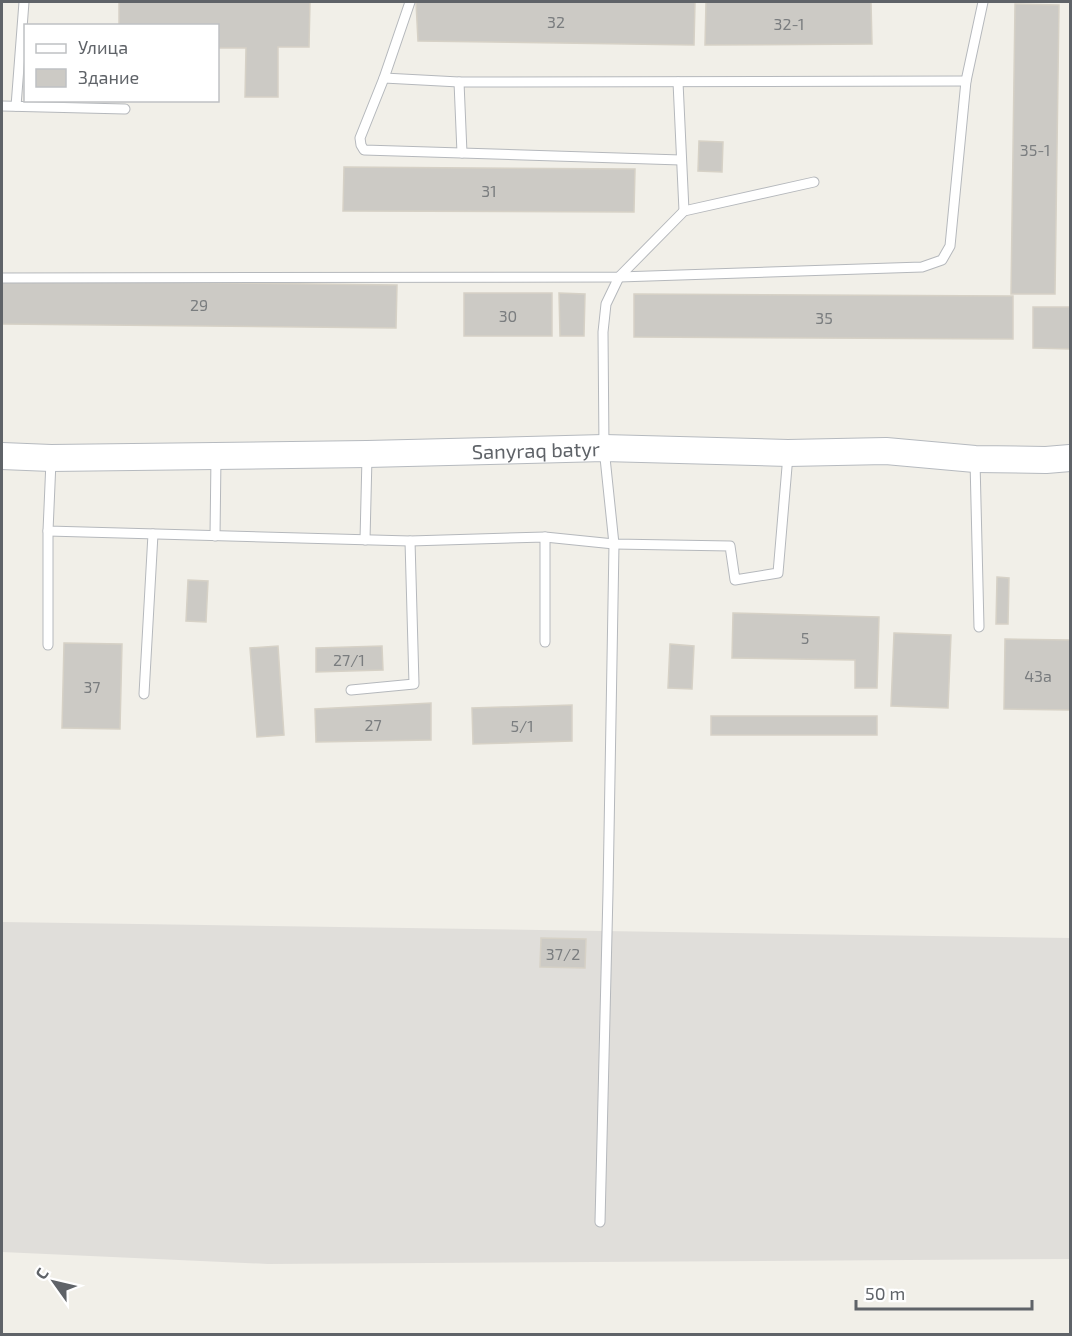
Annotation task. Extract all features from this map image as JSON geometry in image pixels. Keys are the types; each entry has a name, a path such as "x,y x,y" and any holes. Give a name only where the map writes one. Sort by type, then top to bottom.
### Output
{"street":[{"name":"Sanyraq batyr","path":"2,456 51,458 368,454 604,448 788,453 886,451 975,459 1071,458"}],"lane":[{"path":"16,106 24,2"},
{"path":"410,2 384,78 360,138 364,150 681,160"},
{"path":"2,278 619,277 922,267 942,260 950,246 966,81 983,2"},
{"path":"384,78 459,82 966,81"},
{"path":"459,82 462,153"},
{"path":"678,82 684,212"},
{"path":"2,106 125,109"},
{"path":"600,1222 614,544 604,448 603,332 606,304 619,277 684,212 814,182"},
{"path":"48,531 410,541 545,537 614,544 730,546 735,580 778,573 788,453"},
{"path":"365,540 368,454"},
{"path":"215,536 216,456"},
{"path":"48,645 48,531 51,458"},
{"path":"975,459 979,627"},
{"path":"144,694 153,534"},
{"path":"545,537 545,642"},
{"path":"351,690 414,684 410,541"}],"shaded area":[{"path":"2,922 1070,938 1070,1259 268,1264 2,1252"}],"building":[{"path":"119,2 310,2 309,47 278,47 278,97 245,97 246,48 219,48 219,24 119,24"},
{"path":"416,2 695,2 694,45 418,41"},
{"path":"706,2 871,2 872,44 705,45"},
{"path":"1015,4 1059,5 1055,294 1011,294"},
{"path":"699,141 723,142 722,172 698,171"},
{"path":"344,167 635,169 634,212 343,211"},
{"path":"2,280 397,285 396,328 2,324"},
{"path":"464,293 552,293 552,336 464,336"},
{"path":"559,293 585,294 584,336 560,336"},
{"path":"634,294 1013,296 1013,339 634,337"},
{"path":"1033,307 1070,307 1070,349 1033,348"},
{"path":"997,577 1009,578 1008,624 996,624"},
{"path":"188,580 208,581 206,622 186,621"},
{"path":"733,613 879,617 877,688 855,688 855,660 732,658"},
{"path":"894,633 951,635 948,708 891,706"},
{"path":"1005,639 1070,640 1070,710 1004,709"},
{"path":"64,643 122,644 120,729 62,728"},
{"path":"670,644 694,646 692,689 668,688"},
{"path":"278,646 284,735 257,737 250,648"},
{"path":"382,646 383,670 316,672 316,648"},
{"path":"431,703 431,740 316,742 315,709"},
{"path":"572,705 572,741 473,744 472,708"},
{"path":"711,716 877,716 877,735 711,735"},
{"path":"541,938 586,939 585,968 540,967"}]}
